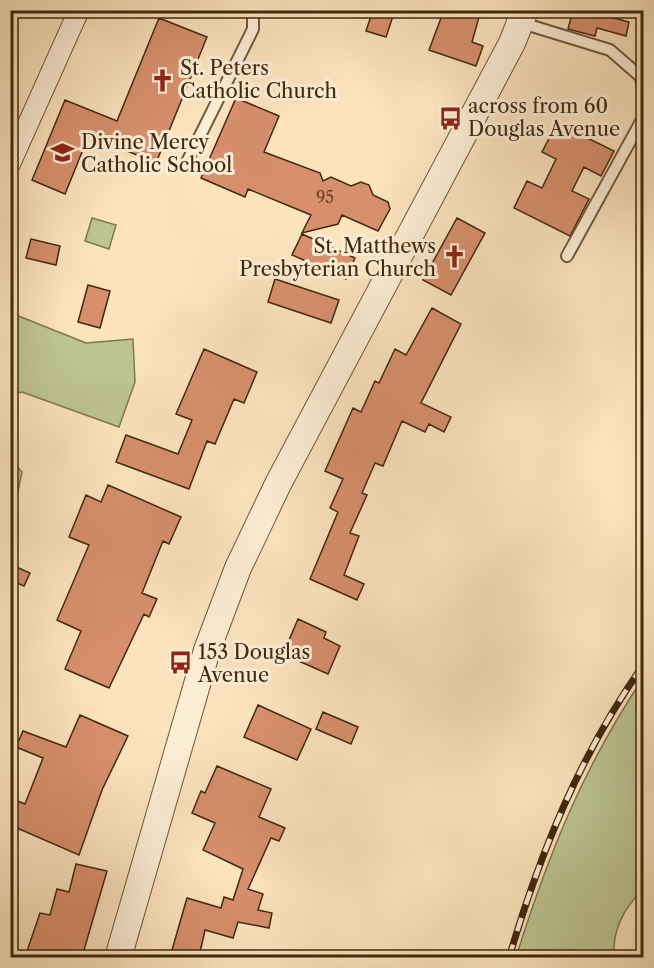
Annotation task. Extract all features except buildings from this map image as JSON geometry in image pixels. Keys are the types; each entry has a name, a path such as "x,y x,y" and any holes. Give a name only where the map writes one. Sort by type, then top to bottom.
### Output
{"street":[{"path":"10,164 79,10"},
{"path":"118,957 207,650 238,568 278,484 524,17"}],"lane":[{"path":"185,166 252,29 253,16 249,10"},
{"path":"524,17 610,50 641,77 644,95"},
{"path":"567,256 644,116"}],"green space":[{"path":"92,218 116,225 109,249 85,241"},
{"path":"11,313 86,343 133,339 135,382 119,427 22,392 11,394"},
{"path":"11,460 22,472 11,525"},
{"path":"643,678 643,890 630,904 617,929 614,957 516,957 541,882 569,813 602,746"}],"railway":[{"path":"509,958 534,880 564,805 600,733 644,664"}],"place":[{"name":"St. Peters Catholic Church","path":"162,80"},
{"name":"across from 60 Douglas Avenue","path":"450,118"},
{"name":"Divine Mercy Catholic School","path":"63,153"},
{"name":"St. Matthews Presbyterian Church","path":"454,257"},
{"name":"153 Douglas Avenue","path":"180,663"}]}
